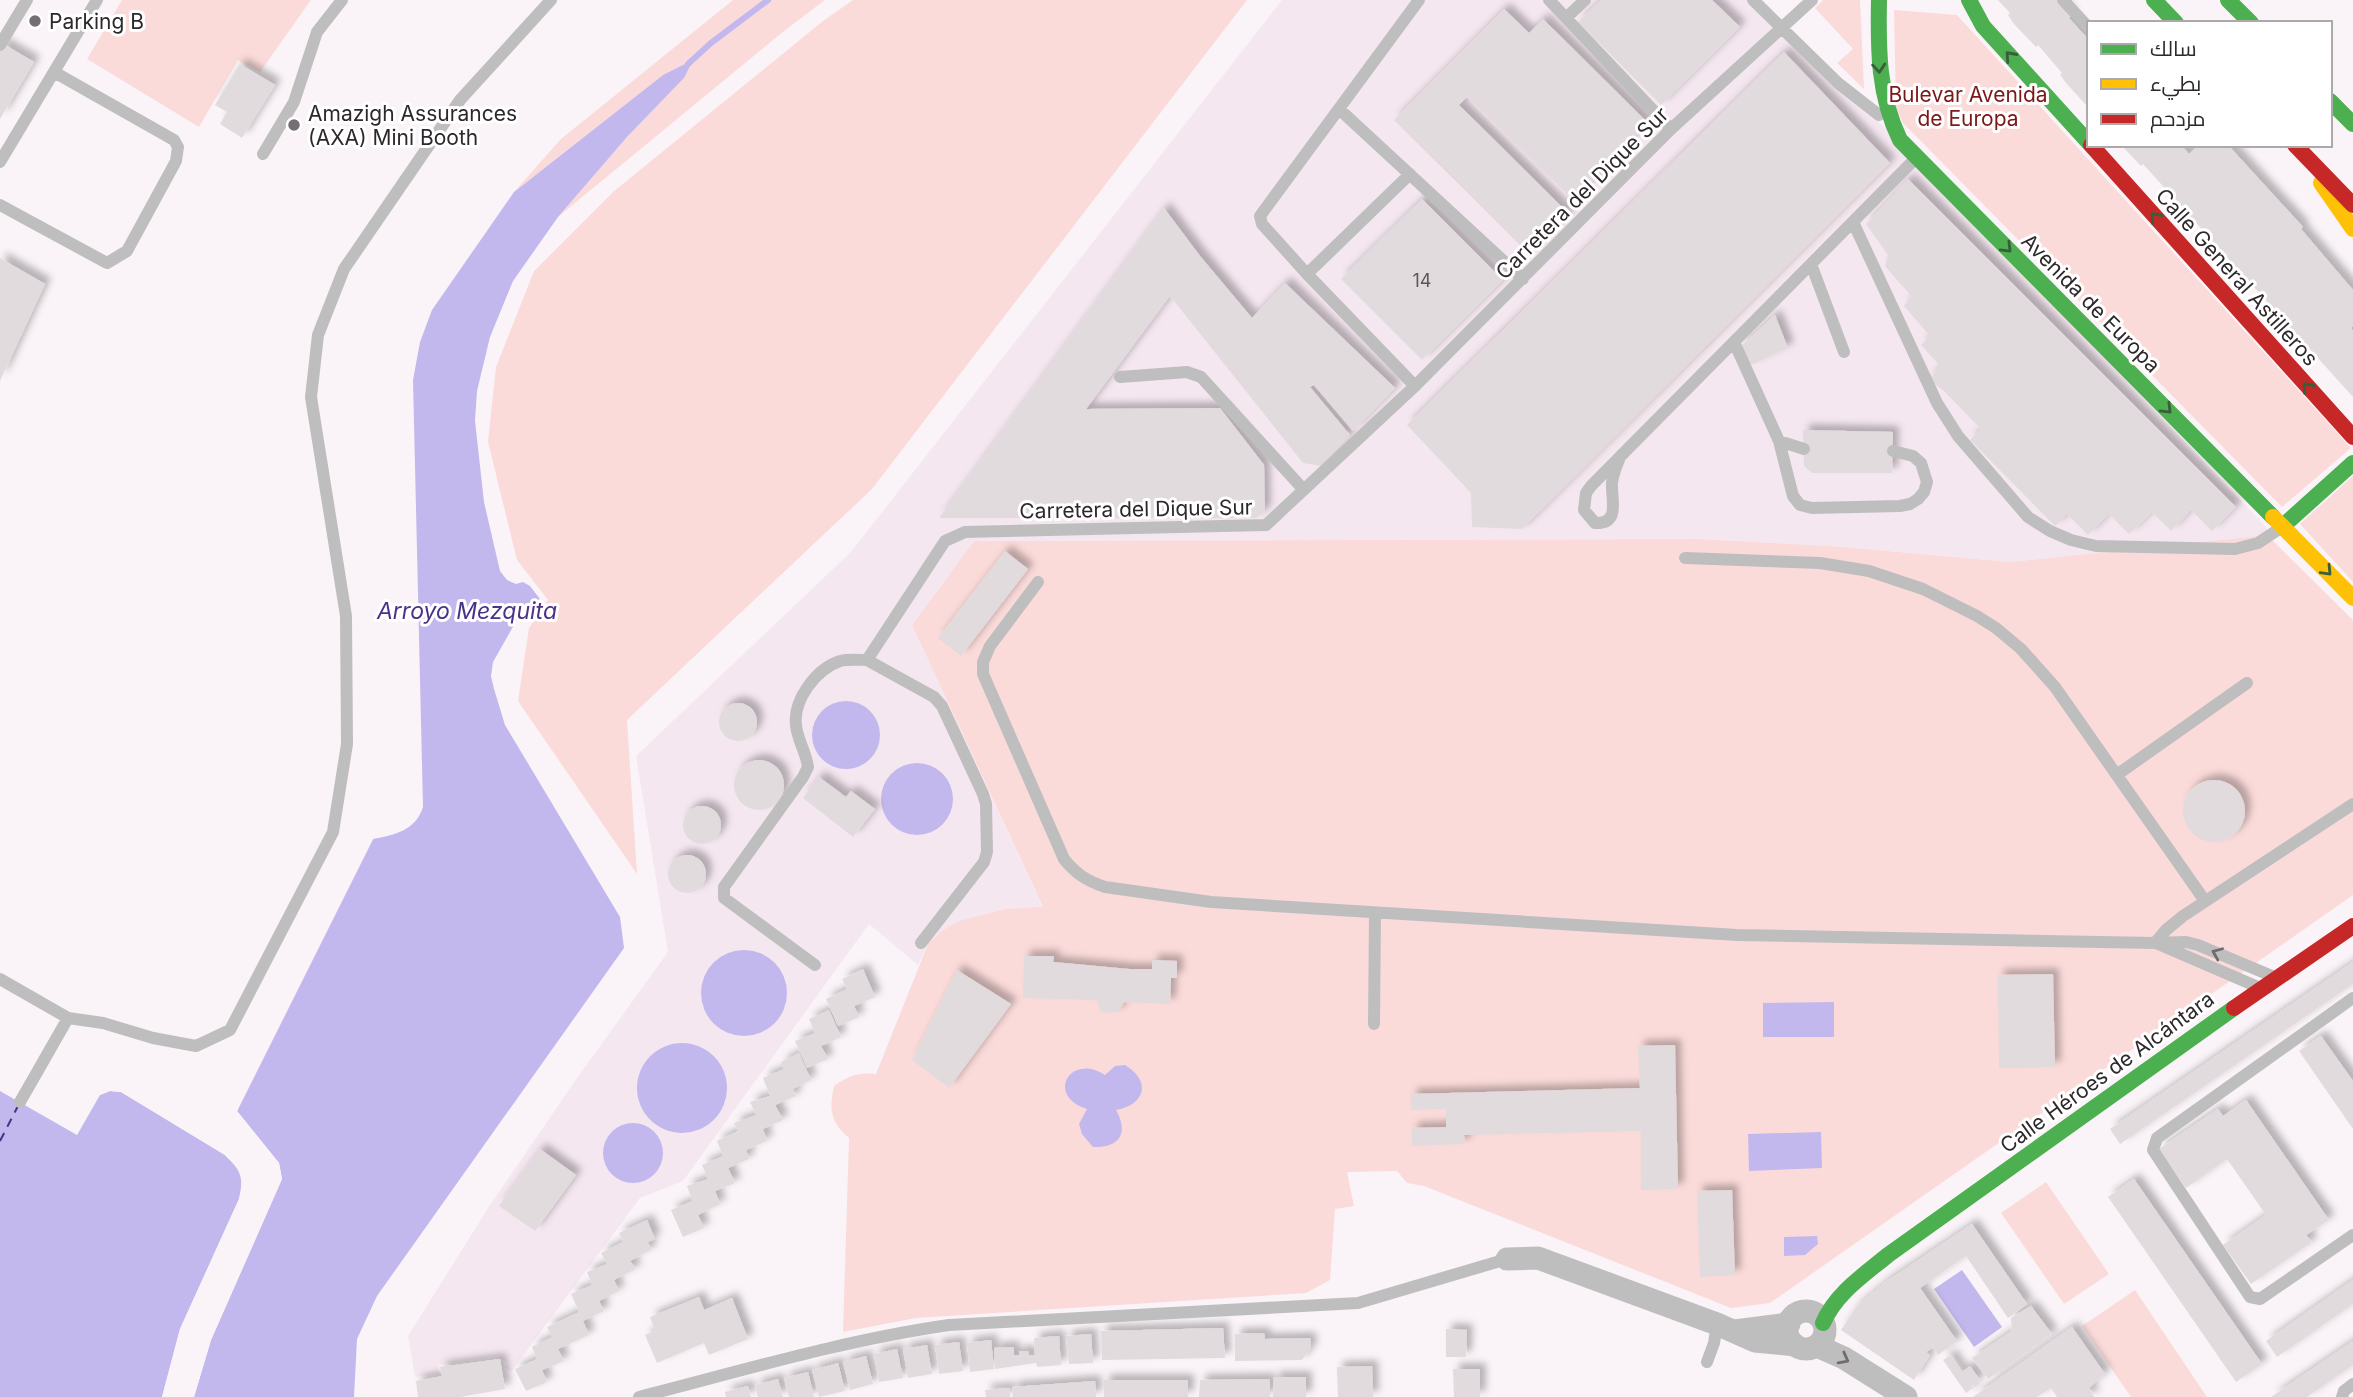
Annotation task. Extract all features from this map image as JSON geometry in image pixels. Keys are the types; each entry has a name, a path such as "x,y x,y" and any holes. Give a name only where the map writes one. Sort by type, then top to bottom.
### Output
{"main road":[{"name":"Avenida de Europa","path":"1879,0 1878,62 1885,107 1900,140 2353,598"},
{"name":"Calle General Astilleros","path":"1969,0 1983,26 2087,141"},
{"path":"1978,0 1983,26"},
{"path":"2154,0 2174,21"},
{"path":"2228,0 2249,21"},
{"path":"2332,103 2353,124"},
{"name":"Calle General Astilleros","path":"2093,147 2353,437"},
{"path":"2299,150 2353,205"},
{"path":"2299,150 2343,219 2353,229"},
{"path":"2284,526 2353,463"},
{"name":"Calle Héroes de Alcántara","path":"1888,1255 2353,926"}],"street":[{"path":"1806,1330 1821,1295 1846,1275 1888,1255"},
{"path":"1507,1259 1538,1258 1726,1327 1806,1330 1844,1358 1906,1397"}],"lane":[{"path":"0,45 27,0"},
{"path":"0,162 97,0"},
{"path":"263,154 293,102 317,32 342,0"},
{"path":"0,979 68,1018 103,1023 153,1038 196,1046 230,1030 332,832 347,744 346,616 311,397 318,335 344,269 460,100 551,0"},
{"path":"1415,386 1307,274 1262,224 1261,216 1419,0"},
{"path":"1549,0 1671,130"},
{"path":"1566,19 1585,0"},
{"path":"1753,0 1838,83 1891,124"},
{"name":"Carretera del Dique Sur","path":"867,660 938,550 945,541 955,535 965,532 1259,526 1272,520 1415,386 1671,130 1812,0"},
{"path":"2063,0 2087,26"},
{"path":"0,205 107,262 127,251 176,161 178,147 174,140 54,72"},
{"path":"1339,109 1523,279"},
{"path":"1619,460 1612,481 1614,512 1610,519 1595,523 1584,510 1586,493 1916,158"},
{"path":"1307,274 1410,174"},
{"path":"1853,222 1937,403 1958,436 2028,517 2071,540 2096,546 2235,549 2258,543 2284,526"},
{"path":"1811,264 1844,352"},
{"path":"1734,342 1779,441 1793,496 1800,505 1910,505 1924,492 1927,482 1921,463 1913,456 1893,451"},
{"path":"1120,377 1186,372 1201,377 1303,489"},
{"path":"1779,441 1804,449"},
{"path":"1685,558 1820,563 1869,571 1923,589 1977,616 2021,649 2038,666 2118,774 2205,901"},
{"path":"1038,582 990,646 983,662 983,674 1064,859 1075,873 1105,887 1211,902 1737,935 2186,942 2277,978"},
{"path":"815,965 724,898 723,890 803,777 808,767 796,726 796,710 803,694 815,678 839,662 867,660 934,697 942,706 979,781 986,804 988,841 984,862 921,943"},
{"path":"2118,774 2247,683"},
{"path":"2155,943 2174,923 2205,901 2353,804"},
{"path":"1374,1024 1375,914"},
{"path":"2155,943 2262,988"},
{"path":"2351,1003 2157,1138 2153,1150 2253,1299 2260,1298 2353,1236"},
{"path":"20,1102 68,1018"},
{"path":"639,1397 844,1345 923,1329 962,1324 1357,1303 1507,1259"},
{"path":"1707,1362 1714,1343 1726,1327"},
{"path":"2343,1397 2344,1391 2353,1384"}],"shaded area":[{"path":"1282,0 1763,0 2267,528 2267,535 2010,562 1832,546 1697,539 974,541 912,625 1043,908 1005,909 962,920 928,944 918,965 869,924 683,1181 640,1198 511,1372 505,1367 507,1363 497,1356 438,1365 439,1374 415,1377 408,1336 490,1205 668,952 636,756 851,552"}],"green space":[{"path":"122,0 311,0 260,72 238,60 199,127 87,59"},
{"path":"733,0 825,0 558,217 627,137 684,78 663,75 514,192 561,139"},
{"path":"853,0 1247,0 872,489 627,720 637,874 518,701 529,628 548,600 517,560 488,442 496,367 534,271 613,192 823,21"},
{"path":"1823,0 1860,0 1864,89 1837,63 1853,49 1815,8"},
{"name":"Bulevar Avenida de Europa","path":"1894,10 1957,15 2351,448 2282,507 1903,123 1896,108"},
{"path":"2353,476 2353,582 2300,524"},
{"path":"2267,535 2353,620 2353,895 1770,1303 1731,1308 1424,1186 1407,1183 1397,1171 1347,1172 1354,1206 1335,1209 1330,1280 1306,1293 916,1318 843,1332 849,1138 832,1115 834,1086 854,1076 876,1074 928,944 943,930 962,920 1005,909 1043,907 912,625 974,541 1697,539 1832,546 2010,562"},
{"path":"2046,1182 2109,1274 2064,1304 2001,1213"},
{"path":"2135,1290 2207,1397 2131,1397 2082,1326"}],"water":[{"path":"693,60 684,78 627,137 558,217 513,281 490,337 477,391 475,421 484,502 500,571 507,580 516,584 523,582 530,586 540,599 530,603 518,618 493,662 491,676 494,689 505,725 620,917 624,948 377,1296 357,1339 354,1397 194,1397 211,1340 282,1179 279,1163 237,1111 373,839 404,830 420,815 423,807 413,380 420,342 432,310 514,192 663,75"},
{"path":"853,701 874,716 880,728 878,748 870,759 853,769 839,769 822,759 814,748 812,728 822,711 833,703"},
{"path":"917,763 937,769 947,779 953,799 947,819 937,829 917,835 897,829 887,819 881,799 887,779 897,769"},
{"path":"744,950 761,953 775,962 784,976 787,993 784,1010 775,1024 761,1033 744,1036 727,1033 713,1024 704,1010 701,993 704,976 713,962 727,953"},
{"path":"1834,1002 1834,1037 1763,1037 1763,1003"},
{"path":"682,1043 699,1047 714,1056 723,1071 727,1088 723,1105 714,1120 699,1129 682,1133 665,1129 650,1120 641,1105 637,1088 641,1071 650,1056 665,1047"},
{"path":"1125,1065 1139,1078 1142,1092 1133,1103 1116,1110 1122,1126 1120,1138 1110,1145 1093,1147 1082,1134 1079,1124 1087,1109 1074,1103 1067,1095 1067,1078 1082,1069 1092,1069 1105,1075 1115,1066"},
{"path":"0,1091 77,1135 100,1095 110,1091 121,1092 225,1155 238,1170 241,1179 239,1199 180,1329 162,1397 0,1397"},
{"path":"633,1123 654,1132 663,1153 654,1174 633,1183 612,1174 603,1153 612,1132"},
{"path":"1821,1132 1822,1168 1749,1171 1748,1134"},
{"path":"1817,1236 1818,1244 1805,1255 1784,1256 1784,1237"},
{"path":"1962,1270 2002,1327 1974,1347 1934,1289"}],"pier":[{"path":"372,835 373,839 237,1111 279,1163 282,1179 211,1340 194,1397 191,1397 208,1338 278,1179 275,1165 233,1110"},
{"path":"109,1088 123,1089 227,1152 241,1166 247,1182 242,1201 184,1330 166,1397 162,1397 180,1329 239,1199 243,1182 238,1168 225,1155 121,1092 110,1091 100,1095 97,1093"}],"building":[{"path":"1601,0 1712,0 1740,27 1661,105 1578,22"},
{"path":"1998,0 2058,0 2071,16 2069,18 2087,38 2087,106 2038,45 2036,47 2014,24 2008,15 2010,13"},
{"path":"1504,9 1529,33 1543,19 1648,123 1573,200 1467,97 1459,105 1569,214 1529,254 1394,120"},
{"path":"0,42 34,62 0,119"},
{"path":"1784,52 1890,163 1522,529 1472,527 1471,493 1407,425"},
{"path":"240,64 275,85 242,138 220,124 227,112 215,105"},
{"path":"2123,147 2183,147 2189,154 2197,147 2230,147 2303,227 2301,229 2353,290 2353,397 2143,164 2141,166"},
{"path":"1908,179 2236,507 2212,531 2191,510 2171,531 2152,512 2129,534 2109,514 2088,535 2067,514 2055,526 1970,440 1981,429 1943,390 1929,380 1940,366 1921,345 1930,336 1904,306 1911,296 1885,266 1888,255 1866,224"},
{"path":"1422,199 1503,280 1422,360 1341,279"},
{"path":"1164,208 1252,318 1285,283 1395,388 1353,431 1314,385 1310,387 1350,435 1321,466 1303,463 1170,296 1086,409 1220,408 1264,465 1265,511 1256,518 939,518"},
{"path":"0,258 45,284 0,381"},
{"path":"1775,315 1788,348 1751,365 1741,346"},
{"path":"1803,430 1893,432 1892,473 1812,473 1804,466"},
{"path":"1005,551 1028,569 961,656 938,638"},
{"path":"738,703 752,708 757,722 752,736 738,741 724,736 719,722 724,708"},
{"path":"759,760 777,767 784,785 777,803 759,810 741,803 734,785 741,767"},
{"path":"819,777 846,797 851,791 875,809 853,837 803,798"},
{"path":"2208,780 2220,780 2236,789 2243,799 2243,823 2236,833 2220,842 2208,842 2197,837 2188,828 2183,817 2183,805 2188,794 2197,785"},
{"path":"702,806 716,811 721,825 716,839 702,844 688,839 683,825 688,811"},
{"path":"687,855 701,860 706,874 701,888 687,893 673,888 668,874 673,860"},
{"path":"1024,956 1054,956 1053,962 1129,969 1152,969 1152,960 1177,961 1177,978 1171,978 1170,1004 1124,1002 1118,1012 1105,1013 1100,1011 1097,1000 1023,998"},
{"path":"2353,962 2353,984 2120,1144 2110,1129"},
{"path":"863,969 875,997 854,1006 859,1017 838,1026 826,999 847,989 842,979"},
{"path":"957,970 1011,1004 949,1088 912,1060"},
{"path":"2053,974 2055,1067 1999,1068 1998,975"},
{"path":"829,1010 841,1037 821,1046 828,1059 807,1068 795,1041 815,1033 809,1019"},
{"path":"2321,1036 2353,1081 2353,1129 2299,1051"},
{"path":"1675,1045 1678,1189 1641,1190 1641,1131 1464,1135 1465,1144 1412,1146 1412,1128 1446,1127 1446,1109 1411,1110 1411,1094 1640,1088 1638,1046"},
{"path":"799,1053 811,1080 793,1089 796,1096 775,1105 783,1120 763,1129 767,1141 746,1150 749,1159 728,1168 735,1183 715,1191 720,1204 698,1215 704,1228 683,1237 671,1210 692,1201 694,1206 687,1186 708,1179 702,1165 723,1156 717,1141 738,1131 734,1123 756,1115 750,1102 770,1096 763,1078 784,1069 781,1062"},
{"path":"2246,1100 2329,1220 2306,1235 2312,1242 2251,1284 2223,1245 2266,1215 2227,1159 2186,1188 2159,1149 2218,1109 2223,1116"},
{"path":"540,1149 576,1175 535,1231 499,1206"},
{"path":"2134,1179 2262,1364 2236,1382 2108,1197"},
{"path":"1732,1190 1735,1275 1700,1277 1697,1191"},
{"path":"647,1220 655,1239 648,1242 651,1250 630,1261 636,1269 614,1280 619,1291 599,1301 604,1311 583,1321 589,1335 558,1349 564,1361 542,1370 547,1382 526,1391 515,1369 537,1359 532,1347 552,1337 547,1327 579,1312 571,1294 592,1285 587,1272 607,1264 601,1253 623,1242 619,1233"},
{"path":"1972,1224 2027,1304 2008,1318 1966,1256 1920,1288 1957,1341 1938,1355 1933,1348 1926,1352 1930,1355 1914,1380 1841,1330 1857,1306 1887,1281"},
{"path":"2353,1280 2353,1304 2277,1357 2266,1341"},
{"path":"699,1297 704,1310 732,1298 748,1339 709,1355 704,1343 657,1363 645,1335 655,1331 650,1317"},
{"path":"2031,1306 2052,1334 1988,1379 1972,1358 2012,1331 2011,1318"},
{"path":"2072,1327 2105,1374 2089,1388 2094,1397 2057,1397 2051,1388 2037,1397 1973,1397"},
{"path":"1223,1328 1225,1358 1102,1360 1101,1331"},
{"path":"1446,1329 1467,1330 1466,1357 1446,1357"},
{"path":"1264,1333 1265,1339 1310,1338 1311,1348 1302,1360 1235,1361 1235,1334"},
{"path":"1091,1334 1093,1363 1069,1364 1066,1336"},
{"path":"1059,1336 1061,1365 1037,1367 1036,1363 995,1369 994,1348 1014,1347 1014,1355 1019,1355 1019,1351 1028,1351 1029,1355 1035,1355 1034,1338"},
{"path":"991,1340 994,1369 970,1372 967,1343"},
{"path":"2353,1341 2353,1365 2307,1397 2271,1397"},
{"path":"959,1342 963,1371 939,1374 935,1345"},
{"path":"927,1345 932,1374 908,1378 903,1349"},
{"path":"897,1349 903,1378 879,1382 874,1354"},
{"path":"1951,1355 1962,1372 1970,1366 1980,1380 1966,1393 1943,1360"},
{"path":"866,1356 873,1384 850,1390 843,1362"},
{"path":"500,1359 505,1389 460,1397 418,1397 416,1381 442,1376 440,1367"},
{"path":"838,1363 845,1391 819,1397 812,1370"},
{"path":"1372,1366 1373,1397 1338,1397 1337,1367"},
{"path":"1453,1369 1480,1369 1480,1397 1454,1397"},
{"path":"808,1372 814,1397 789,1397 784,1378"},
{"path":"1274,1377 1306,1377 1306,1397 1273,1397"},
{"path":"778,1379 783,1397 758,1397 755,1385"},
{"path":"1270,1379 1270,1397 1199,1397 1200,1380"},
{"path":"1104,1380 1188,1380 1188,1397 1104,1397"},
{"path":"1095,1381 1096,1397 1013,1397 1012,1387"},
{"path":"748,1386 751,1397 726,1397 725,1392"},
{"path":"1009,1388 1010,1397 986,1397 985,1390"}],"waterway":[{"name":"Arroyo Mezquita","path":"688,64 768,0"}],"ferry route":[{"path":"0,1141 18,1106"}],"traffic: fast":[{"path":"1879,0 1879,54 1883,89 1900,140 2273,517"},
{"path":"1969,0 1983,26 2087,141"},
{"path":"2154,0 2174,21"},
{"path":"2228,0 2249,21"},
{"path":"2332,103 2353,124"},
{"path":"2284,525 2353,463"},
{"path":"1823,1323 1843,1294 1888,1255 2234,1008"}],"traffic: slow":[{"path":"2321,183 2353,229"},
{"path":"2273,517 2353,598"}],"traffic: jam":[{"path":"2093,147 2353,437"},
{"path":"2297,147 2353,205"},
{"path":"2234,1008 2353,926"}],"place":[{"name":"Parking B","path":"35,21"},
{"name":"Amazigh Assurances (AXA) Mini Booth","path":"294,125"}]}
